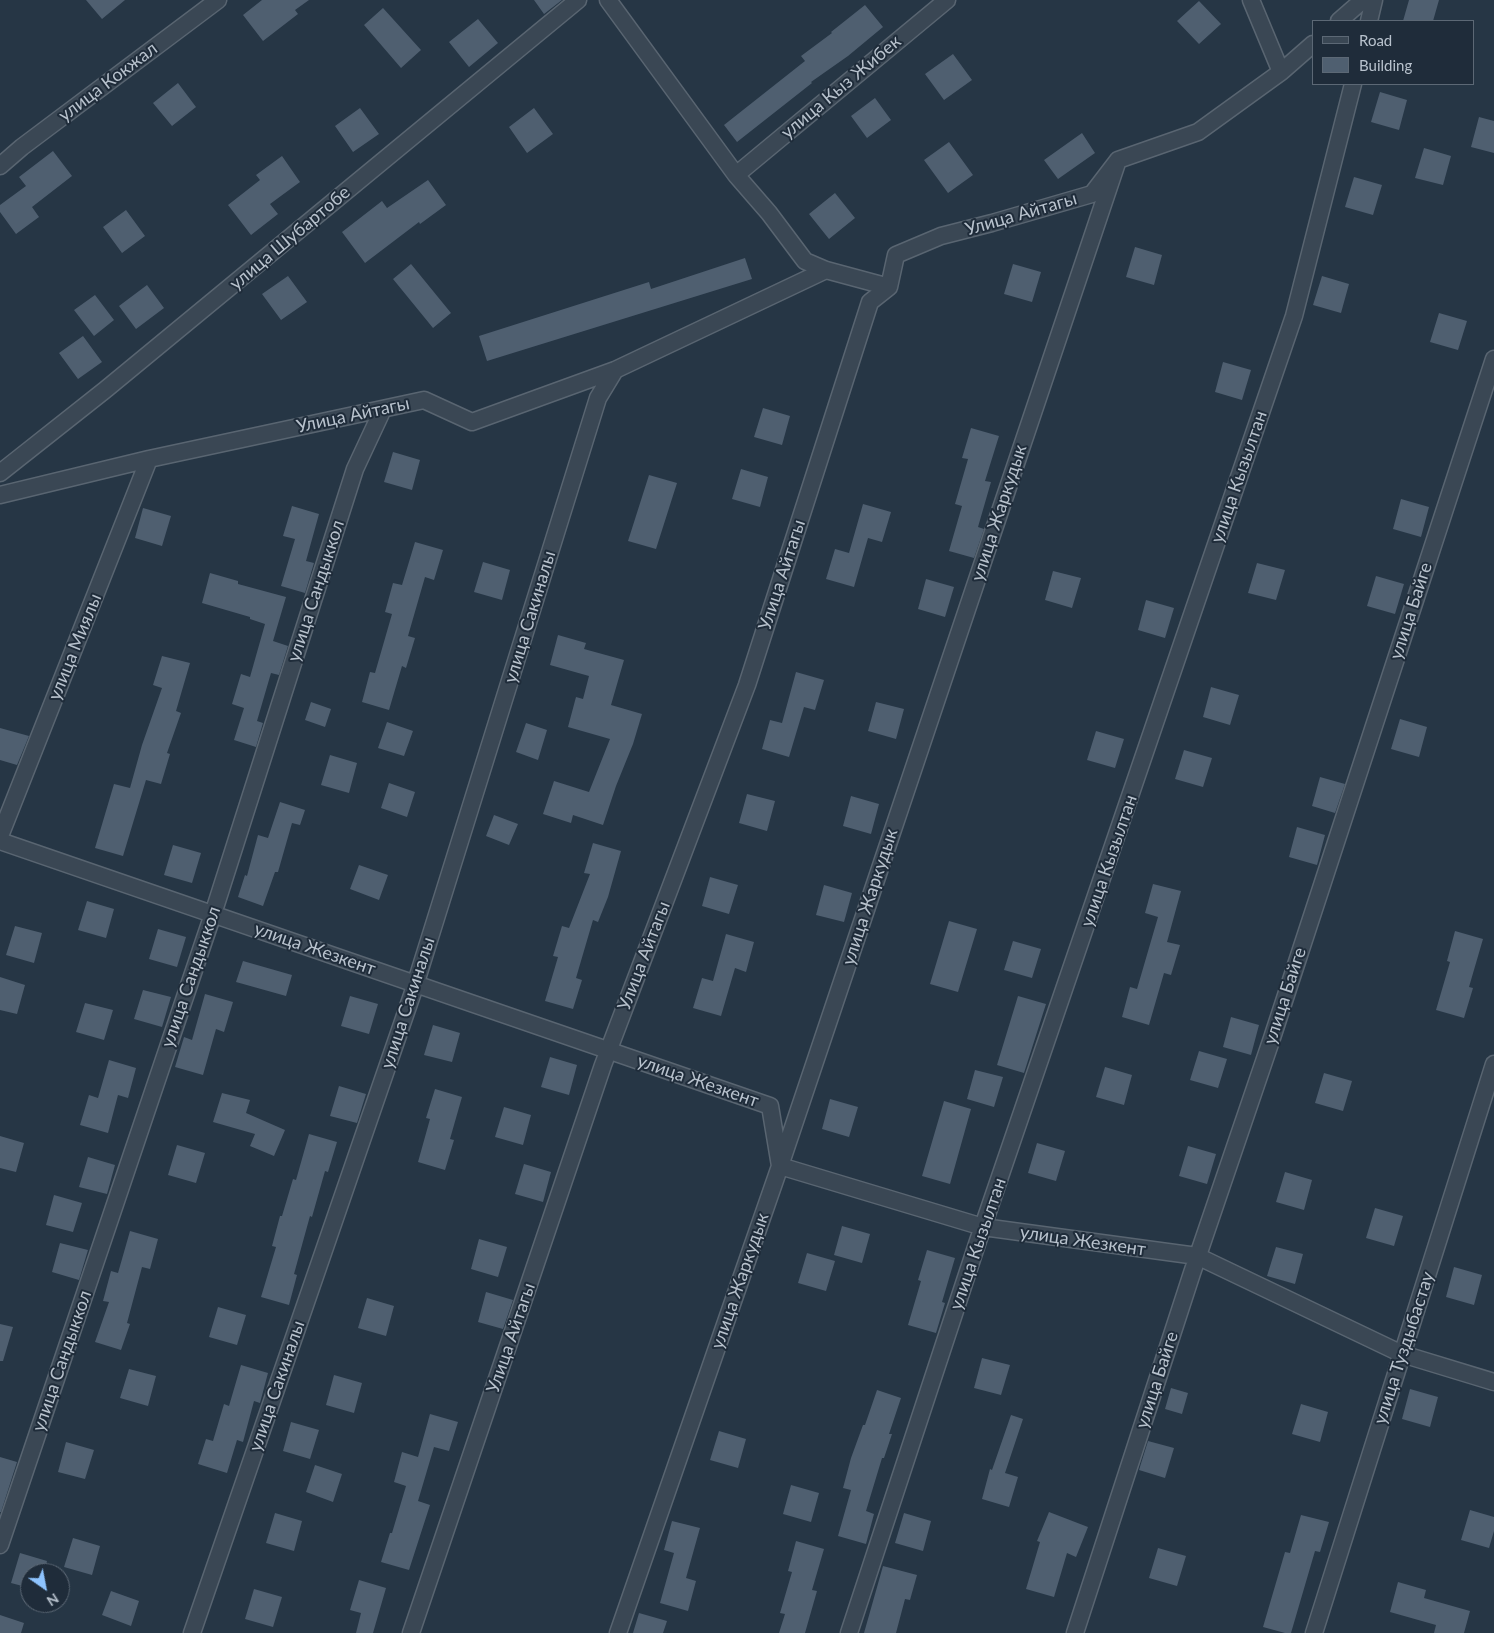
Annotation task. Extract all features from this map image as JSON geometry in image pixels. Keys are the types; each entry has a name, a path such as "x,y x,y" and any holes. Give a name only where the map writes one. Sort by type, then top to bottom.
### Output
{"street":[{"name":"улица Кокжал","path":"0,166 22,146 218,0"},
{"name":"улица Шубартобе","path":"0,473 106,390 578,0"},
{"path":"608,0 736,175 805,261 826,270 889,287"},
{"name":"улица Кыз Жибек","path":"736,175 947,0"},
{"path":"1251,0 1281,72"},
{"path":"1340,20 1363,0"},
{"path":"1369,20 1374,0"},
{"path":"1118,160 1198,132 1281,72 1312,45"},
{"name":"улица Кызылтан","path":"849,1633 983,1227 1294,316 1353,85"},
{"name":"Улица Айтагы","path":"411,1633 609,1050 747,685 870,302 889,287 896,255 941,236 992,224 1092,194 1118,160"},
{"name":"улица Жаркудык","path":"618,1633 780,1166 1118,160"},
{"name":"Улица Айтагы","path":"0,495 149,459 424,400 472,422 615,370 826,270"},
{"name":"улица Байге","path":"1075,1633 1494,359"},
{"name":"улица Сакиналы","path":"192,1633 415,984 598,398 615,370"},
{"name":"улица Сандыккол","path":"0,1545 212,914 355,468 382,409"},
{"name":"улица Миялы","path":"0,836 149,459"},
{"name":"улица Жезкент","path":"0,841 770,1106 780,1166 983,1227 1198,1256 1402,1354 1494,1382"},
{"name":"улица Туздыбастау","path":"1314,1633 1494,1064"}],"building":[{"path":"86,0 125,0 102,19"},
{"path":"262,0 309,0 295,10 298,14 263,41 243,15"},
{"path":"534,0 562,0 544,14"},
{"path":"1409,0 1439,0 1433,20 1403,20"},
{"path":"1199,1 1221,24 1199,44 1177,21"},
{"path":"865,5 883,27 737,142 724,125 805,61 801,56"},
{"path":"383,8 421,50 401,68 364,25"},
{"path":"478,19 498,43 469,67 449,42"},
{"path":"953,54 972,80 944,100 925,74"},
{"path":"178,83 196,107 172,126 153,103"},
{"path":"1380,92 1407,100 1399,130 1371,122"},
{"path":"875,98 891,120 867,138 851,116"},
{"path":"360,108 379,134 353,152 335,126"},
{"path":"534,108 553,134 527,153 509,127"},
{"path":"1479,117 1494,121 1494,153 1471,147"},
{"path":"1082,133 1095,153 1058,179 1044,160"},
{"path":"949,142 973,175 948,193 924,160"},
{"path":"1424,148 1451,156 1443,185 1415,178"},
{"path":"53,151 72,176 32,207 39,217 16,234 0,212 0,205 26,186 19,177"},
{"path":"282,156 300,182 270,204 278,214 251,235 228,205 260,180 256,175"},
{"path":"1354,177 1382,185 1373,215 1345,207"},
{"path":"428,180 446,205 420,224 419,222 365,263 342,232 382,201 387,208"},
{"path":"835,193 855,218 829,239 809,214"},
{"path":"126,210 145,236 122,253 103,227"},
{"path":"1135,247 1162,255 1154,285 1126,277"},
{"path":"745,258 752,279 487,361 479,336 649,282 651,289"},
{"path":"411,264 451,313 433,328 393,279"},
{"path":"1013,264 1041,272 1032,302 1004,294"},
{"path":"288,276 307,302 281,320 262,294"},
{"path":"1322,276 1349,284 1341,313 1313,305"},
{"path":"147,285 164,308 136,329 119,306"},
{"path":"95,295 114,320 94,336 74,310"},
{"path":"1439,313 1467,321 1458,350 1430,342"},
{"path":"83,336 102,362 78,379 59,353"},
{"path":"1223,362 1251,370 1242,400 1215,392"},
{"path":"763,408 790,416 782,445 754,437"},
{"path":"971,428 999,436 985,481 991,482 978,527 984,529 974,558 949,551 962,506 955,504 968,459 962,458"},
{"path":"393,452 420,460 412,490 384,482"},
{"path":"741,469 768,477 760,507 732,499"},
{"path":"649,475 677,483 656,549 628,541"},
{"path":"1401,499 1429,507 1421,537 1393,529"},
{"path":"863,504 891,512 882,542 868,538 854,587 826,579 835,549 849,553"},
{"path":"292,506 319,514 306,561 314,563 305,593 281,586 295,539 283,536"},
{"path":"143,508 171,516 162,546 135,538"},
{"path":"415,542 443,550 434,580 425,577 408,636 415,638 406,668 402,666 389,710 362,702 370,672 375,673 392,614 385,612 393,583 402,585"},
{"path":"483,562 510,570 502,600 474,592"},
{"path":"1257,563 1285,570 1276,600 1248,593"},
{"path":"1053,571 1081,578 1072,608 1045,600"},
{"path":"210,573 238,581 238,584 286,597 273,641 288,646 279,675 271,673 257,721 263,723 256,747 234,740 244,708 232,704 241,674 250,677 265,624 250,619 250,617 202,603"},
{"path":"1376,576 1404,584 1395,614 1367,606"},
{"path":"926,579 954,587 945,617 918,609"},
{"path":"1146,600 1174,608 1165,638 1138,630"},
{"path":"558,635 586,643 584,649 624,660 611,705 642,714 603,825 573,815 571,823 543,814 554,781 589,792 610,739 568,727 576,697 583,699 589,676 550,665"},
{"path":"162,656 190,663 176,711 181,713 167,753 170,754 161,784 146,780 123,856 95,848 114,784 130,788 142,745 162,688 153,685"},
{"path":"796,672 824,680 815,710 804,707 789,757 762,749 770,720 782,723"},
{"path":"1211,687 1239,695 1230,725 1203,717"},
{"path":"311,702 331,709 325,727 305,720"},
{"path":"876,702 904,709 896,739 868,731"},
{"path":"1400,719 1427,727 1419,757 1391,749"},
{"path":"387,722 413,731 404,756 378,748"},
{"path":"526,723 547,730 538,760 516,752"},
{"path":"0,728 29,736 17,765 0,760"},
{"path":"1096,731 1124,739 1115,768 1087,760"},
{"path":"1184,750 1212,758 1203,787 1175,779"},
{"path":"330,755 357,763 349,793 321,785"},
{"path":"1320,777 1345,784 1335,813 1312,806"},
{"path":"389,783 415,792 407,817 381,808"},
{"path":"747,794 775,801 767,831 739,823"},
{"path":"851,796 879,804 871,834 843,826"},
{"path":"280,802 305,810 300,825 292,823 278,872 275,872 263,906 238,897 245,875 247,876 258,835 268,838"},
{"path":"494,815 518,824 509,845 486,836"},
{"path":"1297,827 1325,835 1317,865 1289,857"},
{"path":"593,843 621,851 608,897 598,922 593,920 576,978 582,980 573,1009 545,1001 558,957 553,956 562,926 569,928 590,874 584,873"},
{"path":"173,845 201,853 192,883 164,875"},
{"path":"359,865 388,875 379,900 350,889"},
{"path":"710,877 738,885 729,914 702,906"},
{"path":"1153,884 1181,891 1167,942 1180,945 1171,975 1164,973 1149,1025 1122,1017 1130,987 1137,989 1158,917 1145,913"},
{"path":"824,885 852,893 844,922 816,915"},
{"path":"87,901 114,909 106,938 78,930"},
{"path":"949,921 977,929 958,992 930,984"},
{"path":"15,926 42,933 34,963 6,955"},
{"path":"158,929 186,937 177,967 149,959"},
{"path":"1455,931 1483,939 1469,987 1473,988 1464,1018 1436,1010 1450,962 1447,961"},
{"path":"726,934 754,942 746,972 735,968 721,1016 693,1008 702,978 713,981"},
{"path":"1013,941 1041,949 1032,978 1004,970"},
{"path":"243,961 292,975 286,996 236,982"},
{"path":"0,977 25,985 17,1014 0,1010"},
{"path":"143,990 171,997 162,1027 134,1019"},
{"path":"205,994 233,1002 224,1032 216,1029 203,1075 175,1067 184,1037 192,1040"},
{"path":"350,996 378,1004 369,1034 341,1026"},
{"path":"1018,996 1046,1004 1024,1073 997,1065"},
{"path":"85,1003 113,1010 104,1040 76,1032"},
{"path":"1231,1017 1259,1025 1251,1055 1223,1047"},
{"path":"433,1025 460,1033 452,1062 424,1055"},
{"path":"1199,1051 1227,1059 1218,1088 1190,1080"},
{"path":"550,1057 577,1065 569,1095 541,1087"},
{"path":"109,1060 136,1068 128,1098 118,1095 108,1133 80,1125 89,1095 98,1098"},
{"path":"1105,1067 1132,1075 1124,1105 1096,1097"},
{"path":"975,1070 1003,1077 994,1107 967,1099"},
{"path":"1324,1073 1352,1081 1343,1111 1315,1103"},
{"path":"339,1086 366,1094 357,1123 330,1116"},
{"path":"435,1089 462,1097 450,1139 454,1140 445,1170 418,1162 430,1119 426,1118"},
{"path":"222,1093 250,1100 246,1113 285,1130 274,1156 250,1146 255,1134 213,1122"},
{"path":"830,1099 858,1107 849,1137 822,1129"},
{"path":"944,1101 971,1109 950,1184 922,1176"},
{"path":"504,1107 531,1115 523,1145 495,1137"},
{"path":"309,1134 337,1142 328,1172 325,1171 312,1217 310,1216 294,1274 297,1275 289,1305 261,1297 276,1247 272,1246 280,1216 282,1216 293,1179 296,1180"},
{"path":"0,1136 24,1143 16,1172 0,1168"},
{"path":"1037,1143 1065,1151 1056,1181 1028,1173"},
{"path":"177,1145 205,1153 196,1183 168,1175"},
{"path":"1188,1146 1216,1154 1207,1184 1179,1176"},
{"path":"88,1157 115,1165 107,1194 79,1187"},
{"path":"524,1164 551,1172 543,1202 515,1194"},
{"path":"1285,1172 1312,1180 1304,1210 1276,1202"},
{"path":"54,1195 82,1203 73,1232 46,1225"},
{"path":"1375,1208 1403,1216 1394,1246 1366,1238"},
{"path":"842,1226 870,1234 862,1263 834,1255"},
{"path":"130,1231 158,1239 150,1269 142,1267 127,1323 130,1324 121,1350 95,1342 109,1302 103,1301 111,1271 118,1273"},
{"path":"479,1239 507,1247 498,1277 471,1269"},
{"path":"60,1243 88,1250 79,1280 52,1272"},
{"path":"1276,1247 1303,1254 1295,1284 1267,1276"},
{"path":"927,1250 955,1258 942,1302 945,1303 936,1333 908,1325 921,1281 918,1280"},
{"path":"807,1253 835,1261 826,1291 798,1283"},
{"path":"1454,1267 1482,1275 1474,1305 1446,1297"},
{"path":"486,1292 513,1300 503,1329 478,1322"},
{"path":"367,1298 394,1306 386,1336 358,1328"},
{"path":"218,1307 246,1315 237,1345 209,1337"},
{"path":"0,1324 13,1327 3,1361 0,1361"},
{"path":"982,1358 1010,1365 1001,1395 974,1388"},
{"path":"241,1365 268,1373 260,1403 254,1401 243,1442 237,1440 227,1473 198,1464 206,1439 213,1441 224,1404 229,1406"},
{"path":"129,1369 156,1376 148,1406 120,1398"},
{"path":"334,1375 362,1383 354,1413 326,1405"},
{"path":"1171,1388 1188,1393 1182,1414 1165,1409"},
{"path":"1410,1389 1438,1397 1430,1427 1402,1419"},
{"path":"877,1390 901,1398 889,1434 892,1434 884,1458 882,1458 866,1511 874,1514 866,1544 838,1536 851,1490 843,1488 851,1458"},
{"path":"1301,1404 1328,1412 1320,1442 1292,1434"},
{"path":"430,1414 458,1422 449,1451 434,1447 418,1501 430,1505 409,1570 381,1562 406,1486 394,1482 402,1452 418,1457"},
{"path":"1011,1415 1023,1419 1005,1473 1018,1477 1009,1507 982,1499 990,1469 992,1470"},
{"path":"291,1422 319,1430 310,1459 283,1451"},
{"path":"719,1431 746,1439 738,1468 710,1460"},
{"path":"1148,1441 1174,1448 1165,1478 1139,1470"},
{"path":"66,1442 94,1450 85,1479 58,1472"},
{"path":"0,1457 17,1462 1,1512 0,1512"},
{"path":"315,1465 342,1474 333,1502 306,1492"},
{"path":"791,1485 819,1493 811,1522 783,1514"},
{"path":"1470,1510 1494,1517 1494,1531 1489,1548 1461,1540"},
{"path":"1049,1512 1088,1527 1076,1557 1067,1553 1054,1597 1026,1589 1040,1542 1037,1541"},
{"path":"275,1513 302,1521 294,1551 266,1543"},
{"path":"904,1513 931,1521 923,1551 895,1543"},
{"path":"1301,1515 1329,1522 1320,1552 1315,1551 1291,1633 1285,1633 1263,1627 1285,1552 1290,1553"},
{"path":"672,1521 700,1528 686,1578 696,1581 688,1611 660,1603 674,1553 664,1550"},
{"path":"73,1538 100,1546 92,1575 70,1569 70,1563 65,1563"},
{"path":"796,1541 824,1549 812,1590 817,1591 805,1633 779,1633 785,1614 780,1613 792,1572 788,1571"},
{"path":"1158,1548 1186,1556 1177,1586 1149,1578"},
{"path":"20,1553 47,1561 46,1563 20,1563 20,1585 11,1583"},
{"path":"883,1566 917,1575 910,1600 905,1599 896,1633 864,1633"},
{"path":"359,1580 386,1588 373,1633 356,1633 361,1613 350,1610"},
{"path":"1398,1582 1426,1590 1424,1598 1470,1611 1464,1633 1434,1633 1436,1625 1390,1612"},
{"path":"254,1589 282,1597 273,1627 245,1619"},
{"path":"111,1591 139,1601 131,1626 102,1615"},
{"path":"639,1613 667,1621 663,1633 633,1633"},
{"path":"0,1615 24,1623 21,1633 0,1633"}]}
